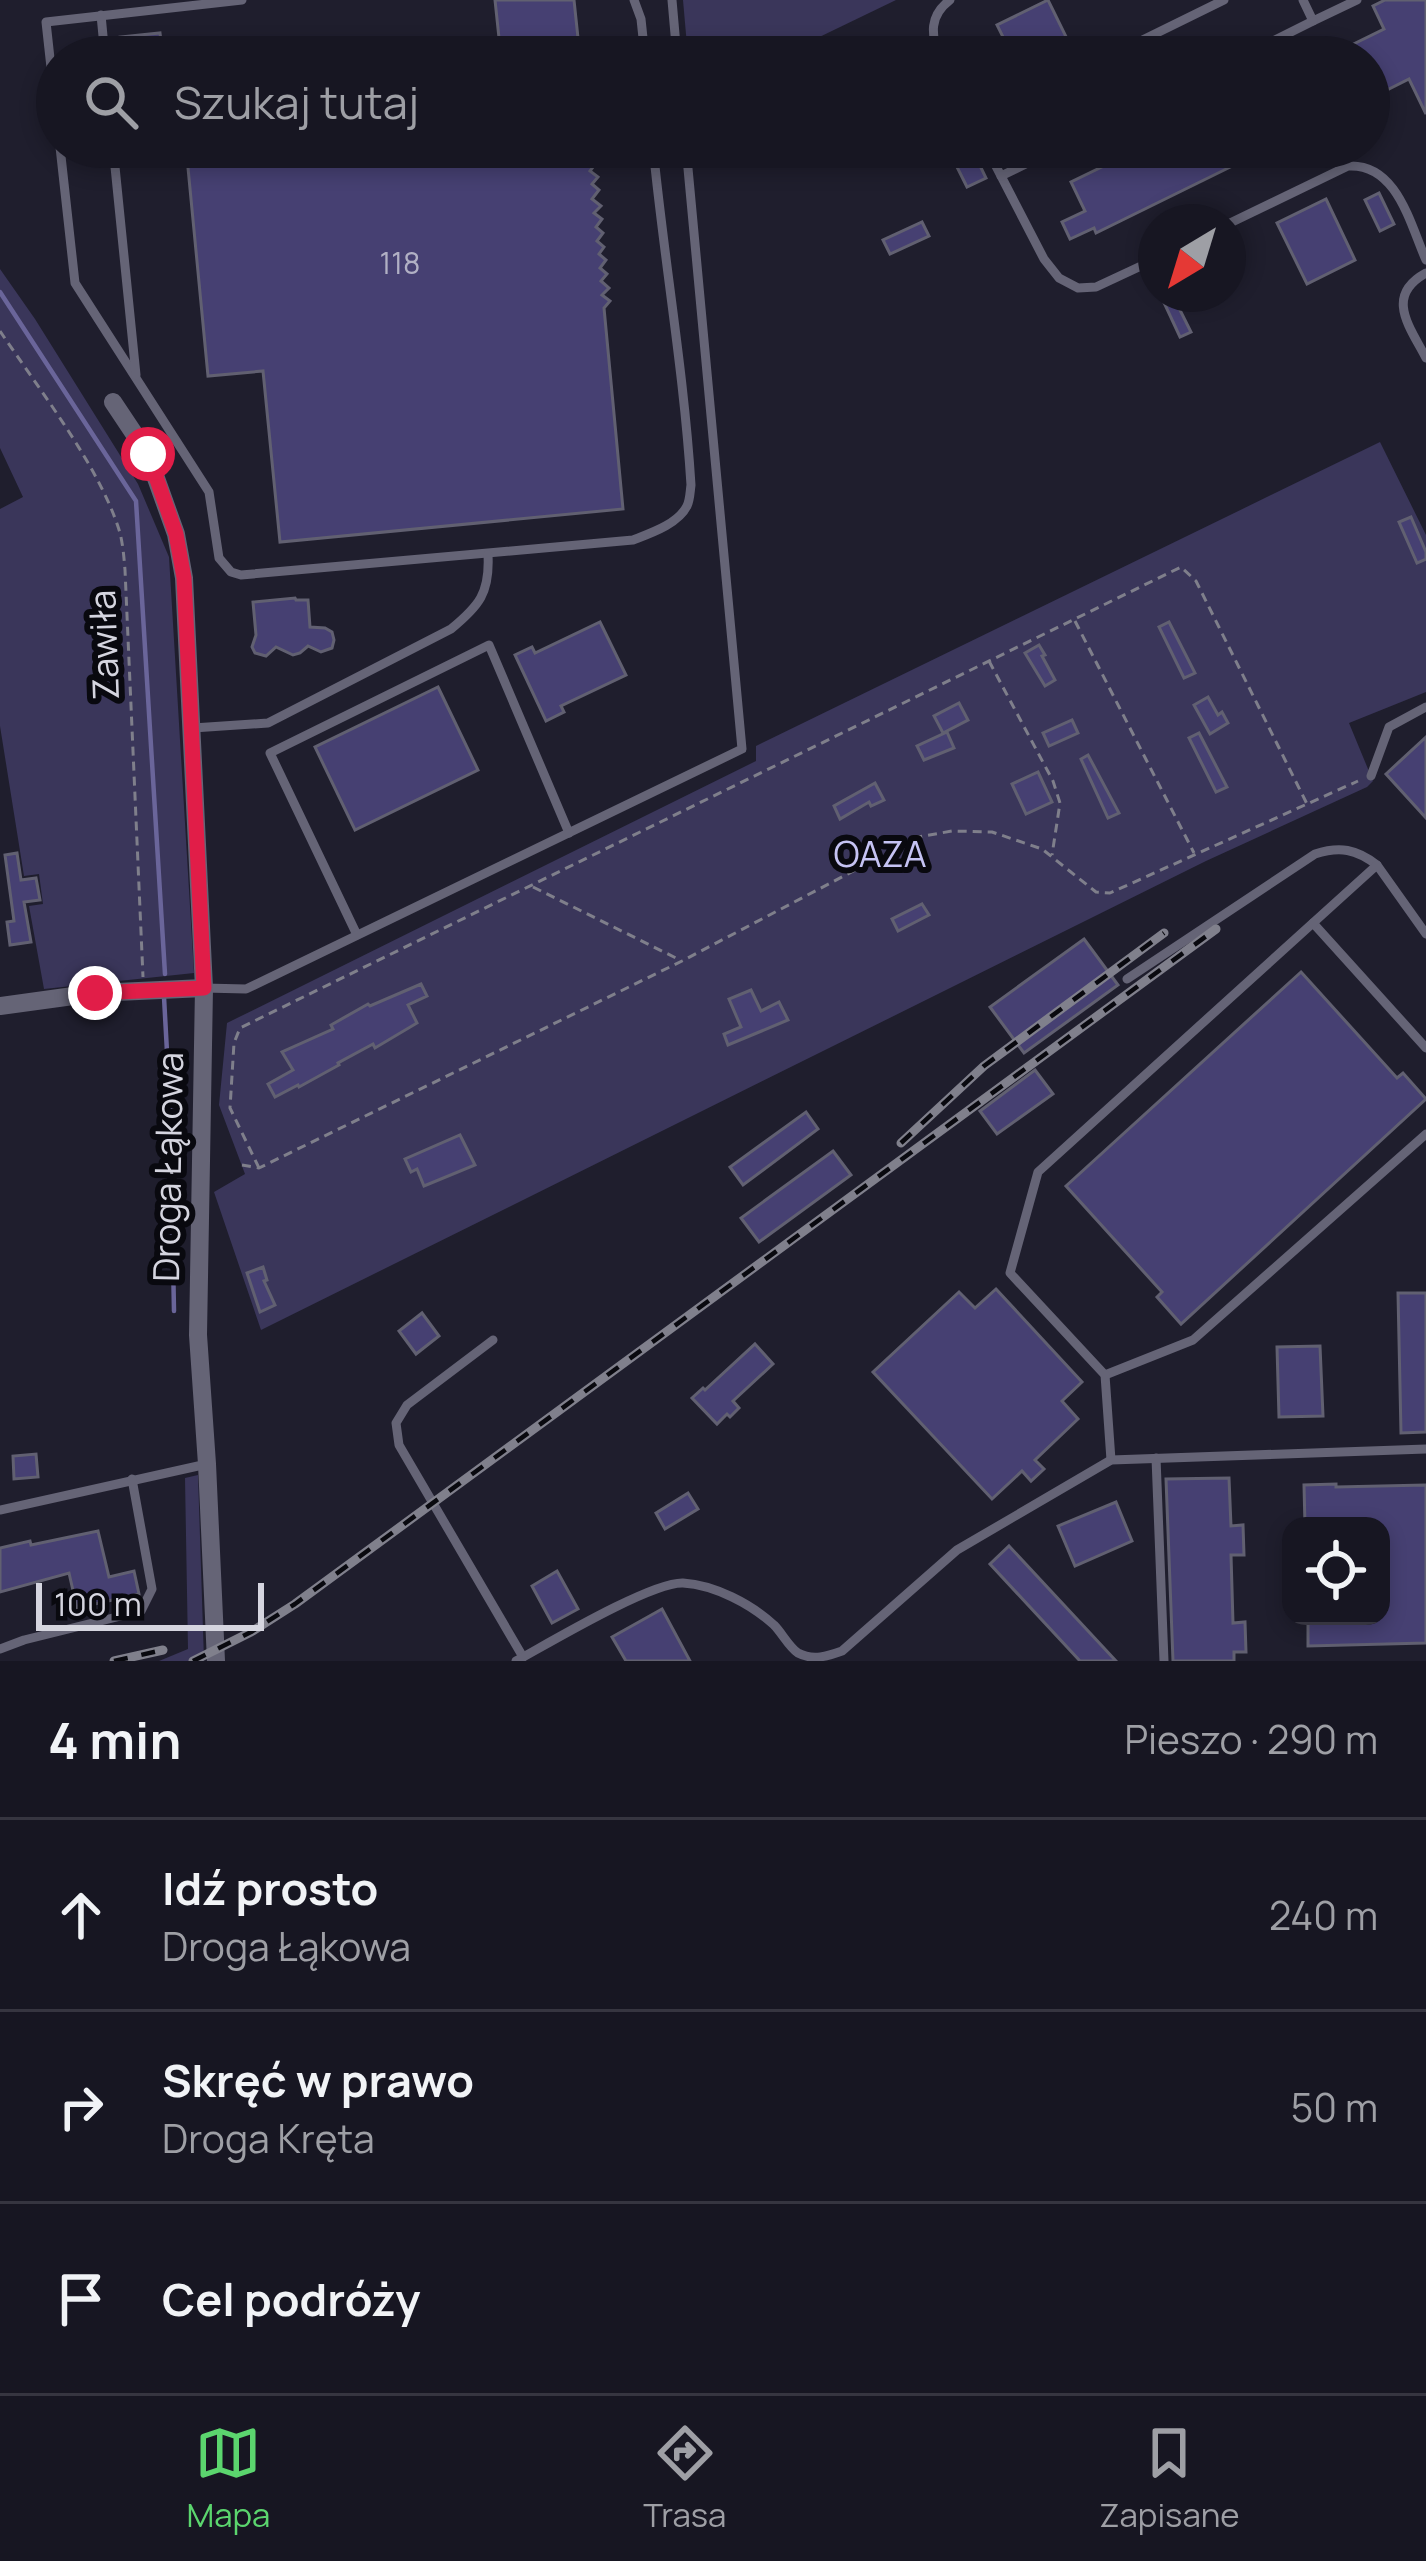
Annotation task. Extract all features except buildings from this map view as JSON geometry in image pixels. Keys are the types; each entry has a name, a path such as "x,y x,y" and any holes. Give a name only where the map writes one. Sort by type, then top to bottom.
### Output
{"street":[{"name":"Droga Łąkowa","path":"113,402 148,454 176,534 184,578 204,988 198,1335 216,1661"},
{"path":"0,1006 95,993 204,988"}],"lane":[{"path":"48,36 46,22 242,0"},
{"path":"634,0 643,36"},
{"path":"672,0 675,36"},
{"path":"933,36 934,16 950,0"},
{"path":"1151,36 1224,0"},
{"path":"1303,0 1313,21"},
{"path":"1283,36 1357,0"},
{"path":"100,15 102,36"},
{"path":"62,168 75,283 209,492 219,558 231,572 254,575 634,540 665,525 687,506 690,459 655,168"},
{"path":"115,168 136,378"},
{"path":"204,988 246,989 742,749 688,168"},
{"path":"997,168 1044,259 1059,278 1078,288 1096,287 1138,267"},
{"path":"1001,176 1017,168"},
{"path":"1246,215 1344,168"},
{"path":"1367,168 1388,179 1426,260"},
{"path":"1426,273 1413,280 1403,295 1402,311 1426,358"},
{"path":"193,728 268,723 451,629 482,597 489,578 488,555"},
{"path":"357,935 270,753 490,645 568,833"},
{"path":"1371,776 1388,728 1426,707"},
{"path":"1127,979 1315,854 1344,848 1377,865 1426,934"},
{"path":"1112,1460 1105,1375 1010,1273 1038,1172 1377,865"},
{"path":"1312,923 1426,1048"},
{"path":"1105,1375 1193,1340 1426,1134"},
{"path":"494,1340 407,1405 397,1423 399,1444 519,1659 652,1590 681,1583 715,1590 752,1606 797,1653 820,1659 842,1652 957,1550 1112,1460 1426,1449"},
{"path":"1156,1458 1165,1661"},
{"path":"0,1510 207,1464"},
{"path":"0,1649 141,1611 152,1589 132,1479"}],"path":[{"name":"Zawiła","path":"0,331 75,443 121,536 147,990"},
{"path":"260,1168 230,1108 234,1043 240,1028 1181,568 1196,581 1307,804"},
{"path":"1074,620 1195,854"},
{"path":"989,661 1053,781 1060,803 1052,857"},
{"path":"242,1165 260,1168 682,961 918,837 952,831 992,832 1042,849 1096,892 1110,892 1371,776"},
{"path":"529,886 682,961"}],"green space":[{"path":"683,0 896,0 821,36 686,36"},
{"path":"0,269 138,484 169,557 194,973 44,989 29,906 43,904 39,874 24,876 0,726 0,509 23,497 0,448"},
{"name":"OAZA","path":"1380,442 1426,535 1426,692 1349,723 1373,781 1367,787 1206,861 261,1330 214,1192 245,1174 219,1105 227,1023 756,761 756,746"},
{"path":"198,1475 204,1661 159,1661 188,1649 185,1478"}],"waterway":[{"path":"0,292 136,501 165,974"},
{"path":"164,997 174,1311"}],"railway":[{"path":"193,1661 295,1604 1216,929"},
{"path":"901,1143 984,1066 1164,933"},
{"path":"114,1661 163,1650"}],"route":[{"path":"95,993 204,988 184,578 176,534 148,454"}]}
